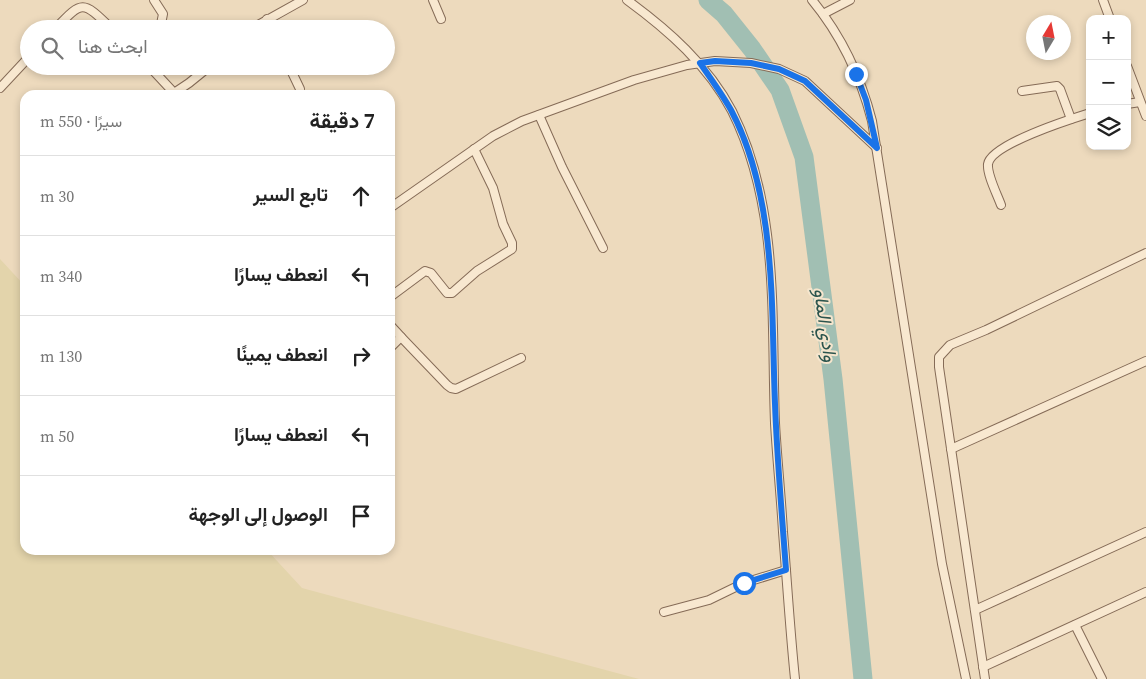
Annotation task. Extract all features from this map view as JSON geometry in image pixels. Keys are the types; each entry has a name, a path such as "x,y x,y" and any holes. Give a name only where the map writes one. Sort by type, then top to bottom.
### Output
{"street":[{"path":"154,0 163,14 162,20"},
{"path":"267,19 303,0"},
{"path":"433,0 441,19"},
{"path":"626,0 656,22 700,63 718,88 732,111 746,145 759,186 770,269 776,424 795,679"},
{"path":"812,0 834,32 856,74 866,100 877,148 942,564 966,679"},
{"path":"823,14 850,0"},
{"path":"1103,0 1109,15"},
{"path":"63,20 77,6 82,5 89,7 103,20"},
{"path":"395,204 474,149 522,121 634,80 687,65 715,61 751,63 779,69 805,81 877,148"},
{"path":"0,88 20,67"},
{"path":"157,75 171,90"},
{"path":"180,90 199,75"},
{"path":"293,75 300,89"},
{"path":"1131,77 1146,116"},
{"path":"1022,91 1057,86 1060,89 1070,119"},
{"path":"1131,103 1140,102"},
{"path":"1001,205 989,171 988,162 993,155 1020,139 1086,114"},
{"path":"539,115 562,168 602,248"},
{"path":"395,292 425,271 432,273 448,293 452,293 477,271 512,249 512,243 496,199 474,149"},
{"path":"985,679 939,357 950,345 986,330 1146,253"},
{"path":"395,330 451,388 456,389 521,358"},
{"path":"395,343 401,337"},
{"path":"951,449 1146,361"},
{"path":"975,610 1146,532"},
{"path":"664,612 709,600 744,583 786,570"},
{"path":"983,667 1146,592"},
{"path":"1074,625 1102,679"}],"shaded area":[{"path":"0,259 20,281 20,555 272,555 302,588 639,679 0,679"}],"waterway":[{"name":"وادي الماو","path":"708,0 724,14 752,49 780,90 804,157 833,379 863,679"}],"route":[{"path":"744,583 786,570 776,424 770,269 759,186 746,145 732,111 700,63 715,61 751,63 779,69 805,81 877,148 872,121 856,74"}]}
